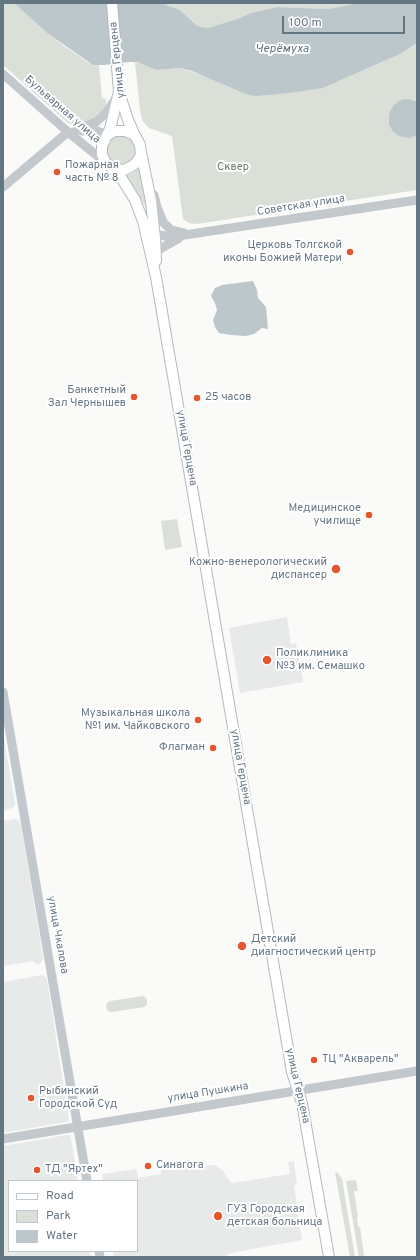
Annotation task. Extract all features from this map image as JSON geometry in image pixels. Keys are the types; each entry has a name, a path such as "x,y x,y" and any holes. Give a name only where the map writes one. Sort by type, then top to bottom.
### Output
{"main road":[{"name":"улица Герцена","path":"112,3 120,92 128,120 138,141 151,201 155,233 156,277"},
{"path":"108,135 115,131 124,131 133,134 138,141 140,155 139,159 132,166 124,170 114,169 108,165 102,155 104,141 112,124 120,92"},
{"name":"улица Герцена","path":"108,165 129,188 135,200 143,222 156,277 292,1072 302,1103 328,1257"}],"street":[{"name":"Бульварная улица","path":"3,74 71,131 108,165"},
{"path":"3,187 71,131 94,124 102,118 120,92"},
{"path":"71,131 97,131 108,135"},
{"path":"138,141 161,218 171,230 189,234"},
{"name":"Советская улица","path":"155,233 168,238 417,200"},
{"path":"143,222 155,233"},
{"name":"Советская улица","path":"156,254 160,249 189,234"},
{"name":"улица Чкалова","path":"3,692 87,1180"},
{"name":"улица Пушкина","path":"3,1139 417,1071"}],"shaded area":[{"name":"Поликлиника №3 им. Семашко","path":"287,617 291,644 296,643 303,682 240,693 229,628"},
{"path":"3,733 15,804 14,807 4,811 3,806"},
{"path":"15,819 19,821 21,825 43,958 42,962 37,965 33,961 3,966 3,821"},
{"path":"42,975 46,977 47,980 69,1120 66,1122 3,1133 3,982"},
{"path":"70,1135 78,1180 8,1180 8,1252 90,1252 91,1257 3,1257 3,1146"},
{"name":"ГУЗ Городская детская больница","path":"182,1160 184,1168 215,1165 223,1171 231,1183 290,1174 288,1162 294,1161 297,1185 294,1185 302,1240 231,1253 223,1257 114,1257 113,1252 138,1252 138,1180 103,1180 102,1174 136,1169 138,1178 161,1174 160,1163"}],"green space":[{"path":"3,3 14,3 47,33 64,46 89,63 99,65 102,98 106,99 106,105 99,116 80,125 68,123 3,65"},
{"path":"161,3 358,3 329,9 277,7 251,13 208,28 196,25 180,10"},
{"name":"Сквер","path":"417,43 417,190 197,224 189,223 183,219 172,136 149,128 143,122 140,111 135,62 143,63 156,70 180,68 208,77 323,88 400,54"},
{"path":"121,135 127,136 135,144 135,156 127,164 121,165 115,164 107,156 106,150 107,144 115,136"},
{"path":"140,168 149,213 137,192 123,175 131,174"},
{"path":"177,519 182,547 165,550 161,521"},
{"path":"143,996 147,1001 147,1005 144,1007 112,1012 108,1011 106,1007 107,1003 110,1001"},
{"path":"335,1172 338,1173 342,1179 355,1257 350,1257"},
{"path":"356,1180 358,1191 354,1191 358,1227 360,1227 364,1255 363,1257 359,1257 346,1181"}],"water":[{"name":"Черёмуха","path":"14,3 161,3 180,10 196,25 208,28 251,13 277,7 329,9 358,3 417,3 417,43 400,54 323,88 255,96 246,94 192,71 180,68 156,70 138,62 93,65 47,33"},
{"path":"405,99 417,102 417,135 410,138 397,135 389,124 390,111 399,101"},
{"path":"253,281 257,290 258,298 266,307 268,329 262,328 254,334 246,336 219,333 213,320 217,310 211,296 215,288 222,285"}],"place":[{"name":"Пожарная часть № 8","path":"57,172"},
{"name":"Церковь Толгской иконы Божией Матери","path":"350,252"},
{"name":"Банкетный Зал Чернышев","path":"134,397"},
{"name":"25 часов","path":"197,398"},
{"name":"Медицинское училище","path":"369,515"},
{"name":"Кожно-венерологический диспансер","path":"336,569"},
{"name":"Поликлиника №3 им. Семашко","path":"267,660"},
{"name":"Музыкальная школа №1 им. Чайковского","path":"198,720"},
{"name":"Флагман","path":"213,748"},
{"name":"Детский диагностический центр","path":"242,946"},
{"name":"ТЦ \"Акварель\"","path":"314,1060"},
{"name":"Рыбинский Городской Суд","path":"31,1098"},
{"name":"Синагога","path":"148,1166"},
{"name":"ТД \"Яртех\"","path":"37,1170"},
{"name":"ГУЗ Городская детская больница","path":"218,1216"}]}
